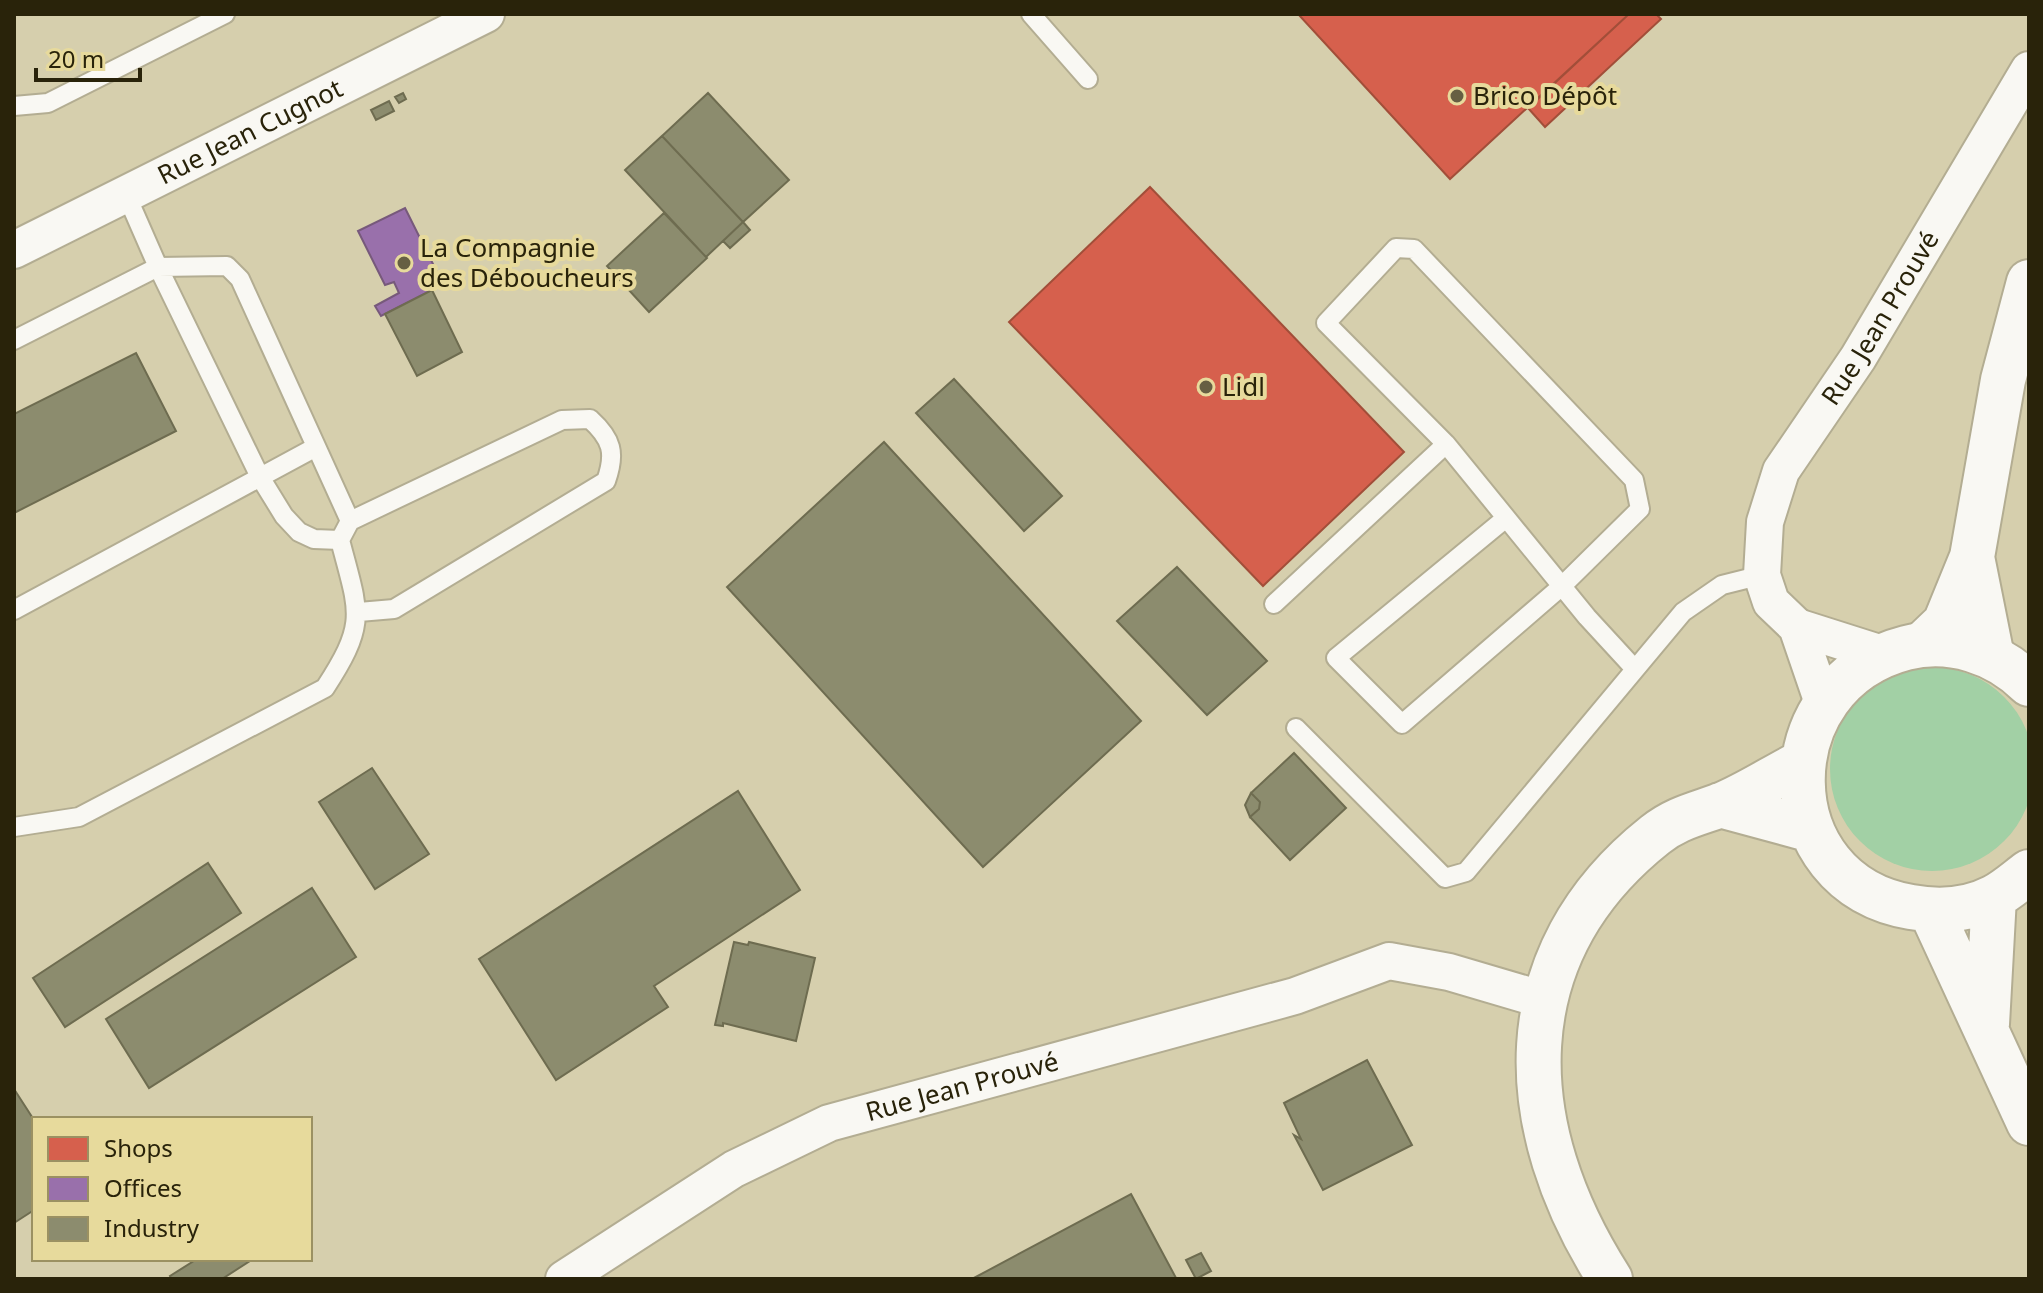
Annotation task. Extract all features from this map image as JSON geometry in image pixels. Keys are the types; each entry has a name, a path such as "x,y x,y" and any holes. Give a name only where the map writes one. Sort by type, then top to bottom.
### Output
{"main road":[{"path":"2012,884 1963,908 1931,911 1893,904 1859,888 1831,862 1812,830 1802,797 1801,763 1809,731 1823,703 1849,674 1902,649 1945,623 1972,557 2003,380 2029,282"},
{"path":"1972,557 1992,657"},
{"path":"1902,649 1958,646 1992,657 2029,684"},
{"path":"1610,1279 1565,1194 1545,1127 1537,1050 1544,1000 1558,957 1595,893 1655,835 1687,814 1720,805 1801,763"},
{"path":"1720,805 1812,830"},
{"path":"1987,1026 2012,884"},
{"path":"1931,911 1987,1026 2029,1123"}],"street":[{"name":"Rue Jean Cugnot","path":"14,250 486,14"},
{"name":"Rue Jean Prouvé","path":"1762,575 1765,522 1781,471 1858,358 2029,70"},
{"path":"1762,575 1771,602 1797,627 1823,703"},
{"path":"1797,627 1902,649"},
{"name":"Rue Jean Prouvé","path":"564,1279 734,1169 829,1123 1295,996 1389,961 1449,972 1544,1000"}],"lane":[{"path":"14,106 48,103 225,14"},
{"path":"1031,14 1088,79"},
{"path":"126,194 260,477 284,516 299,532 328,542 340,540"},
{"path":"1506,518 1336,658 1402,724 1562,586 1640,509 1634,480 1414,249 1396,248 1326,323 1446,444 1562,586 1633,667"},
{"path":"14,340 158,267 227,266 240,279 350,521"},
{"path":"14,827 79,817 325,688 349,651 359,612 340,540 350,521 562,420 590,419 607,434 614,458 606,481 394,609 359,612"},
{"path":"1274,604 1446,444"},
{"path":"14,610 316,447"},
{"path":"1296,728 1445,878 1466,872 1633,667 1696,603 1722,585 1762,575"}],"green space":[{"path":"1932,667 1971,675 1989,684 2004,697 2017,712 2026,730 2034,769 2026,808 2017,826 2004,841 1989,854 1971,863 1932,871 1893,863 1875,854 1860,841 1847,826 1838,808 1830,769 1838,730 1847,712 1860,697 1875,684 1893,675"}],"building: Shops":[{"name":"Brico Dépôt","path":"1298,14 1629,14 1450,179"},
{"path":"1629,14 1656,14 1661,19 1545,127 1528,108"},
{"name":"Lidl","path":"1150,187 1404,452 1263,586 1009,322"}],"building: Offices":[{"path":"405,208 438,274 426,280 432,290 381,316 375,306 399,293 394,282 385,285 358,231"}],"building: Industry":[{"path":"403,93 406,99 399,103 395,97"},
{"path":"708,93 789,180 743,222 662,136"},
{"path":"389,101 394,111 376,120 371,110"},
{"path":"662,136 743,222 706,257 625,170"},
{"path":"664,213 707,258 649,312 607,266"},
{"path":"743,222 750,230 730,248 723,241"},
{"path":"432,290 462,352 417,376 385,314"},
{"path":"136,353 176,431 14,513 14,414"},
{"path":"954,379 1062,496 1024,531 916,413"},
{"path":"884,442 1141,721 983,867 727,587"},
{"path":"1177,567 1267,661 1207,715 1117,621"},
{"path":"1294,753 1346,808 1290,860 1250,817 1259,809 1260,802 1251,793"},
{"path":"372,768 429,854 375,889 319,802"},
{"path":"738,791 800,890 654,986 668,1007 556,1080 479,959"},
{"path":"1251,793 1260,802 1259,809 1250,817 1245,805"},
{"path":"208,863 241,913 65,1027 33,978"},
{"path":"312,888 356,957 149,1088 106,1019"},
{"path":"734,942 748,945 749,942 815,958 796,1041 723,1023 723,1026 715,1025"},
{"path":"1367,1060 1412,1145 1323,1190 1294,1135 1301,1139 1284,1103"},
{"path":"14,1089 32,1117 32,1211 14,1223"},
{"path":"1131,1194 1176,1278 972,1279"},
{"path":"1201,1253 1211,1271 1196,1279 1186,1260"},
{"path":"194,1261 250,1261 222,1279 172,1279 170,1276"}],"place":[{"name":"Brico Dépôt","path":"1457,96"},
{"name":"La Compagnie des Déboucheurs","path":"404,263"},
{"name":"Lidl","path":"1206,387"}]}
